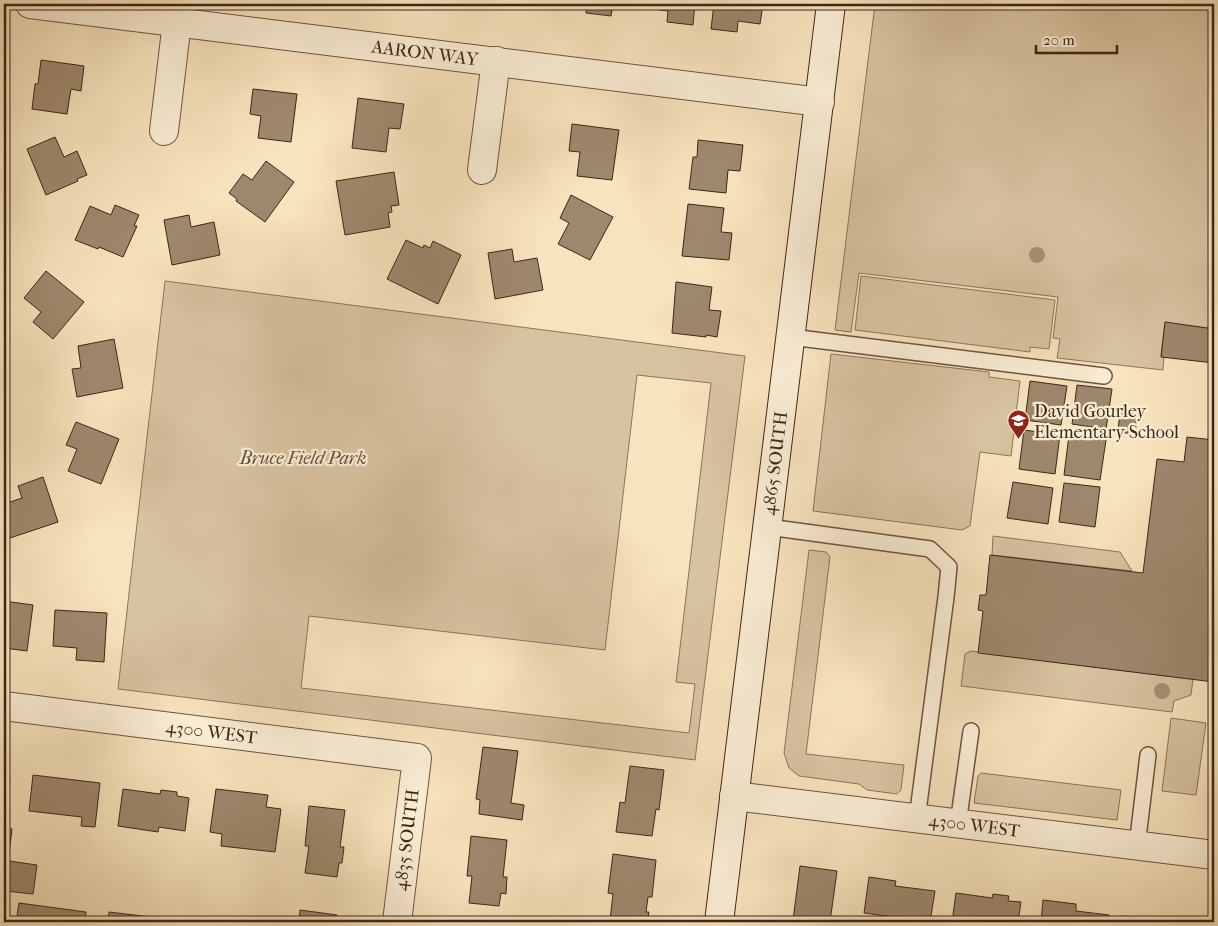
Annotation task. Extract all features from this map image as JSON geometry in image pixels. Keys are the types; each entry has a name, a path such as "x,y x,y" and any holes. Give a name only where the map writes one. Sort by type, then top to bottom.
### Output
{"street":[{"name":"AARON WAY","path":"30,4 820,102"},
{"name":"4865 SOUTH","path":"719,922 832,4"},
{"path":"164,131 176,22"},
{"path":"482,170 496,61"},
{"name":"4300 WEST","path":"4,706 417,758"},
{"name":"4835 SOUTH","path":"397,922 417,758"},
{"name":"4300 WEST","path":"734,796 1214,855"}],"lane":[{"path":"791,337 1104,376"},
{"path":"768,527 930,548 949,567 917,819"},
{"path":"958,824 971,731"},
{"path":"1137,846 1148,755"}],"green space":[{"path":"875,4 1214,4 1214,329 1165,323 1161,356 1164,357 1163,370 1057,358 1060,339 1053,338 1058,297 859,273 851,332 835,330"},
{"path":"861,276 1055,300 1049,349 1030,347 1030,352 855,330"},
{"name":"Bruce Field Park","path":"165,281 745,356 695,760 118,689","holes":["637,375 711,383 676,682 695,684 689,733 301,688 309,616 605,650"]},
{"path":"831,354 989,372 989,377 1020,381 1011,456 980,452 970,526 962,530 813,511"},
{"path":"993,536 1120,552 1132,571 992,555"},
{"path":"809,550 826,552 830,557 806,754 904,765 901,790 897,794 867,790 859,784 799,776 789,768 784,753"},
{"path":"971,651 1193,679 1191,695 1174,701 1172,712 961,686 965,654"},
{"path":"1171,718 1206,723 1196,795 1162,791"},
{"path":"981,773 1121,790 1117,820 974,803 978,776"}],"building":[{"path":"513,4 538,4 538,7"},
{"path":"587,4 613,4 611,16 586,13"},
{"path":"646,4 695,4 693,25 667,22 668,11 646,8"},
{"path":"714,4 763,4 760,24 738,21 737,32 711,29"},
{"path":"41,60 84,66 81,91 71,89 67,114 32,109 35,84 38,84"},
{"path":"253,89 297,94 291,142 258,138 261,116 250,114"},
{"path":"358,98 404,104 400,129 389,128 386,152 352,148"},
{"path":"572,124 619,130 612,180 577,176 580,152 569,151"},
{"path":"55,137 64,157 77,151 87,175 46,195 27,149"},
{"path":"698,140 743,145 740,171 728,170 726,193 689,189 693,157 697,157"},
{"path":"266,161 294,182 265,222 236,201 237,199 229,193 243,174 252,180"},
{"path":"394,172 399,205 391,206 392,212 388,213 390,227 345,235 336,181"},
{"path":"571,195 613,217 590,260 558,244 569,223 560,218"},
{"path":"688,204 724,208 721,232 732,233 729,260 682,256"},
{"path":"115,205 139,215 134,226 137,226 123,257 75,240 90,206 111,215"},
{"path":"189,215 191,227 214,222 220,255 172,265 164,220"},
{"path":"406,240 423,248 424,245 430,248 433,241 461,255 438,304 387,279"},
{"path":"512,249 514,262 537,258 543,290 495,299 488,253"},
{"path":"46,271 84,302 53,339 33,322 41,312 24,298"},
{"path":"676,282 712,287 709,310 721,311 717,337 672,333"},
{"path":"1165,322 1214,329 1214,363 1161,357"},
{"path":"114,339 123,388 77,397 72,369 81,368 78,346"},
{"path":"1214,380 1214,410 1210,409"},
{"path":"1030,381 1067,386 1061,425 1025,420"},
{"path":"1077,385 1112,389 1106,429 1072,424"},
{"path":"1120,410 1137,412 1135,434 1118,432"},
{"path":"76,422 119,439 101,484 68,471 77,449 66,445"},
{"path":"1024,430 1060,435 1055,474 1019,469"},
{"path":"1069,435 1106,440 1100,480 1064,475"},
{"name":"David Gourley Elementary School","path":"1187,437 1214,440 1214,682 978,653 983,611 978,610 980,595 986,595 990,555 1143,573 1157,459 1184,462"},
{"path":"43,477 58,522 10,538 4,521 4,504 22,498 18,486"},
{"path":"1013,482 1053,488 1048,524 1007,518"},
{"path":"1064,483 1100,487 1095,527 1059,522"},
{"path":"4,601 33,605 27,651 4,648"},
{"path":"55,610 107,613 104,662 76,660 77,648 53,646"},
{"path":"483,747 518,751 511,803 524,805 522,820 479,814 480,800 476,799"},
{"path":"630,766 664,770 659,810 656,809 652,836 616,832 620,802 625,803"},
{"path":"33,775 100,783 95,827 81,826 82,817 29,811"},
{"path":"4,777 10,778 5,823 4,822"},
{"path":"123,789 160,794 161,790 177,792 177,796 189,798 185,831 159,827 158,832 118,826"},
{"path":"216,789 268,795 266,807 281,809 275,852 221,846 222,834 210,832"},
{"path":"309,806 345,810 340,847 344,847 342,863 339,863 337,877 305,873 309,846 305,846"},
{"path":"4,828 12,829 9,854 4,853"},
{"path":"471,836 507,840 503,877 507,877 506,894 501,893 499,906 469,903 472,876 467,876"},
{"path":"613,854 656,860 652,897 648,897 646,912 649,912 647,922 610,920 613,894 608,893"},
{"path":"9,861 37,865 33,894 6,891"},
{"path":"800,866 837,871 830,922 798,922 793,920"},
{"path":"869,877 896,881 895,886 935,891 930,922 900,922 901,918 864,913"},
{"path":"956,893 992,898 993,894 1009,896 1008,901 1021,902 1018,922 952,922"},
{"path":"1043,900 1076,904 1076,911 1109,915 1109,922 1041,922"},
{"path":"19,903 86,912 85,922 16,922"},
{"path":"300,910 337,915 336,922 299,922"},
{"path":"109,912 177,920 177,922 108,922"},
{"path":"1122,916 1168,922 1121,922"},
{"path":"1169,917 1184,920 1183,922 1168,922"}],"place":[{"name":"David Gourley Elementary School","path":"1018,440"}]}
